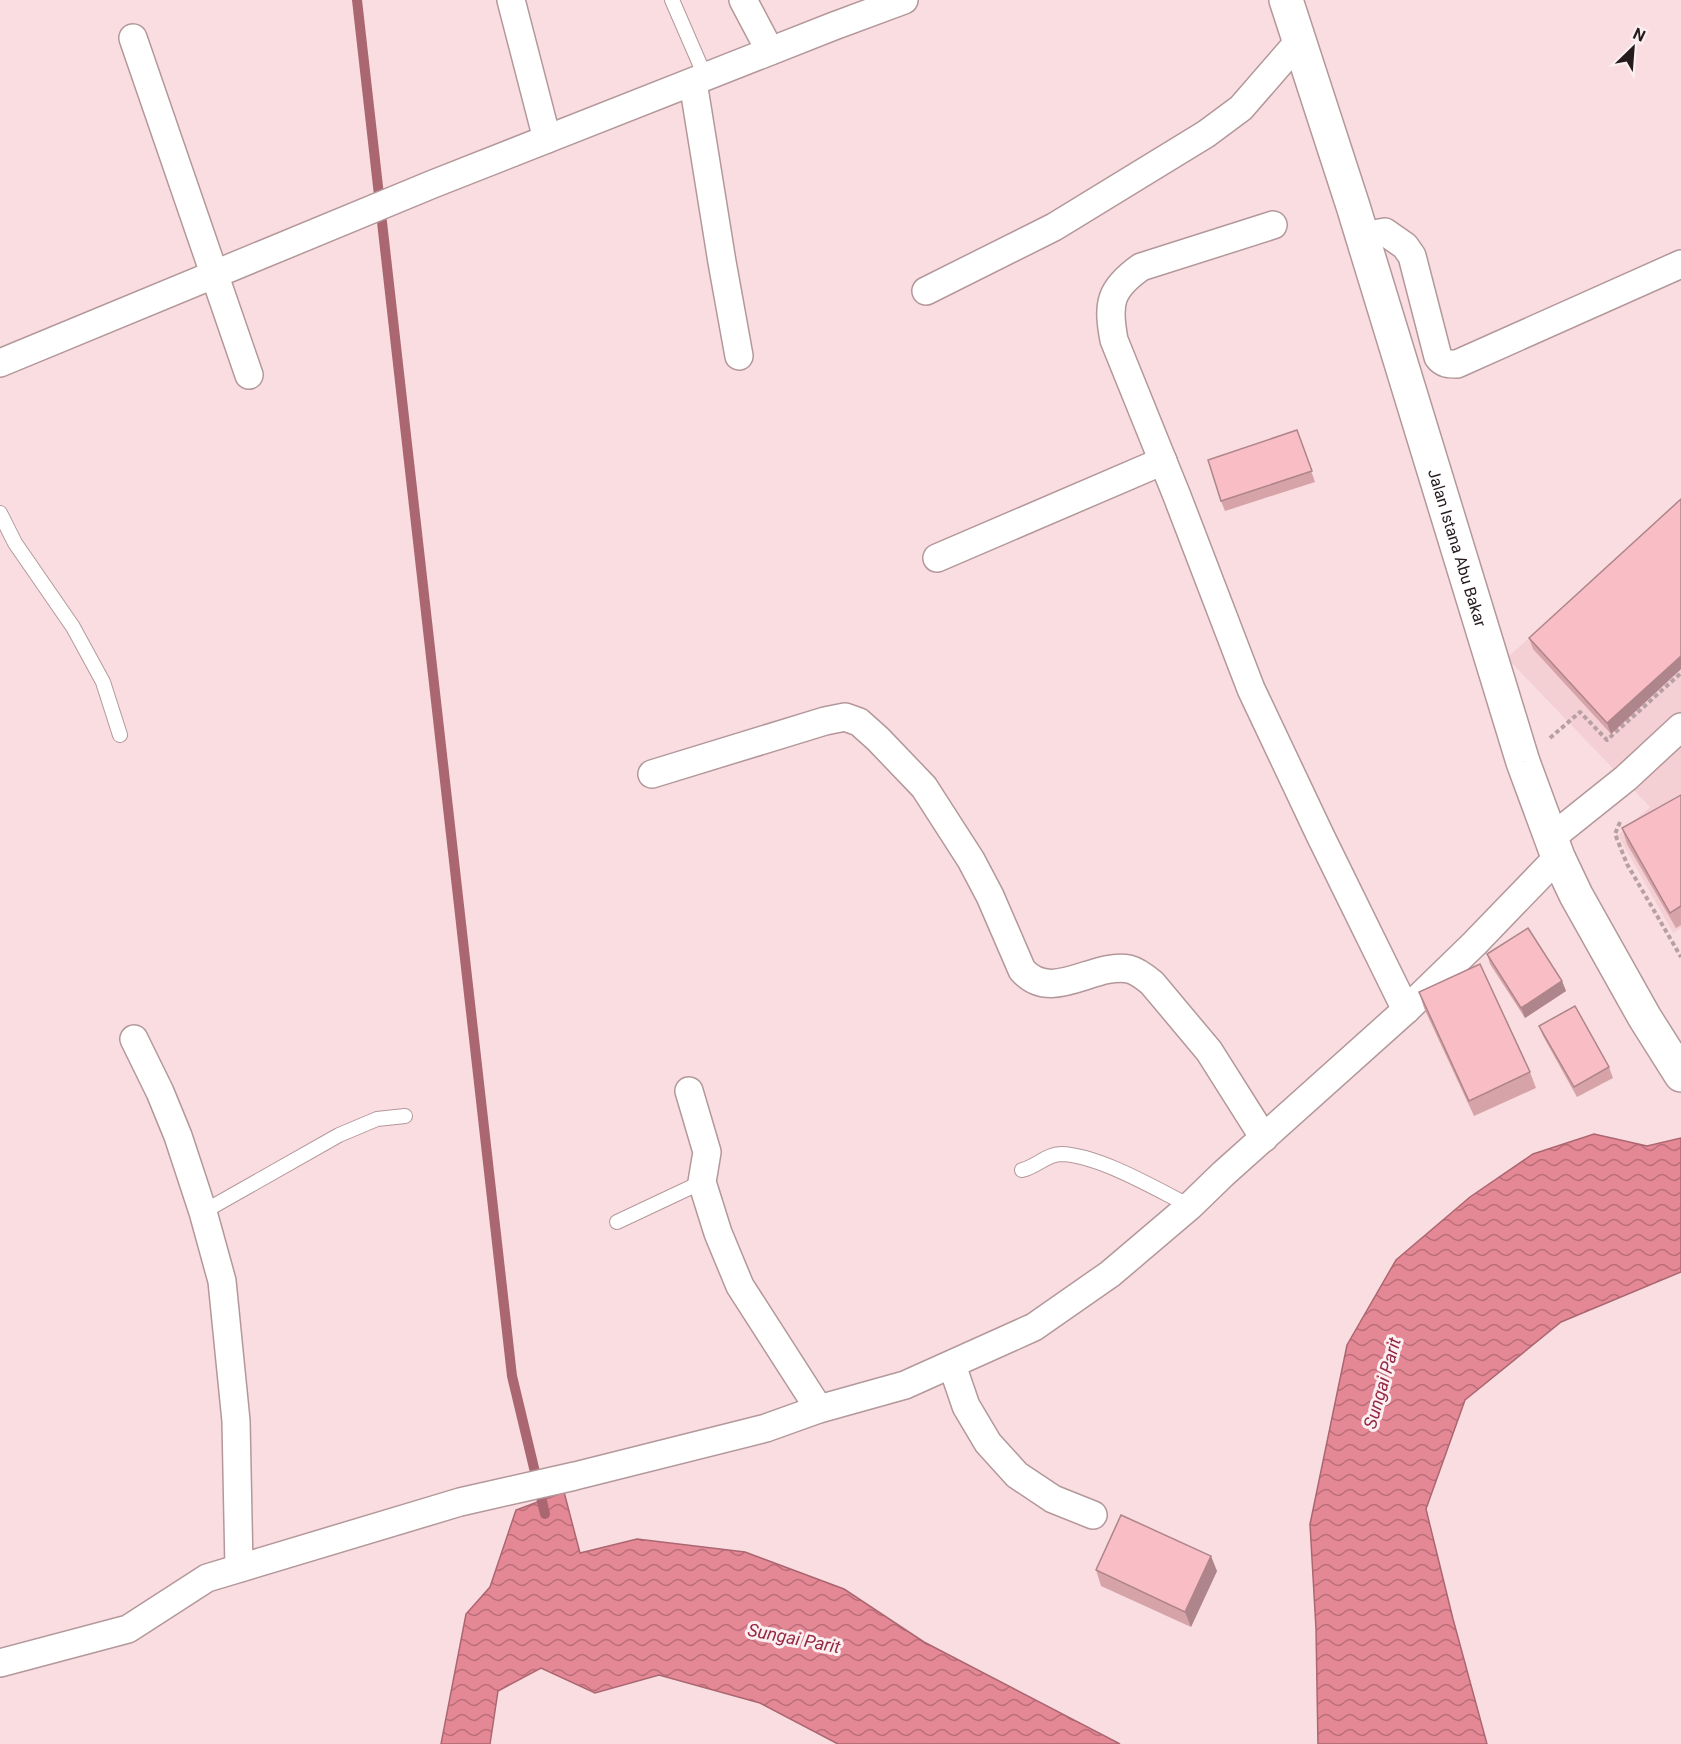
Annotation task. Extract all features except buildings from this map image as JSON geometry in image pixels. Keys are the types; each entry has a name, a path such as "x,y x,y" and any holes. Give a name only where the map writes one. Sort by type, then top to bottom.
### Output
{"street":[{"path":"512,0 547,139"},
{"path":"743,0 770,51"},
{"path":"0,363 433,184 904,0"},
{"name":"Jalan Istana Abu Bakar","path":"1286,0 1362,236 1523,762 1555,847 1594,930 1681,1075"},
{"path":"133,38 249,375"},
{"path":"926,291 1054,227 1206,134 1241,108 1300,40"},
{"path":"699,79 722,261 739,356"},
{"path":"1273,225 1141,267 1124,279 1113,295 1110,318 1114,340 1251,689 1406,1010"},
{"path":"1362,236 1385,232 1405,246 1412,256 1438,357 1445,364 1468,359 1681,264"},
{"path":"937,558 1162,461"},
{"path":"652,774 825,721 845,717 859,722 878,738 924,787 954,832 990,896 1022,970 1029,978 1040,982 1062,983 1109,969 1129,969 1143,976 1152,983 1209,1051 1264,1138"},
{"path":"0,1663 128,1629 207,1578 460,1502 766,1428 819,1409 904,1385 1034,1327 1110,1274 1190,1206 1406,1010 1474,944 1555,847 1681,727"},
{"path":"134,1039 178,1136 203,1212 222,1281 236,1421 239,1568"},
{"path":"689,1091 707,1152 702,1182 718,1233 740,1286 819,1409"},
{"path":"952,1365 966,1406 987,1443 1017,1475 1053,1499 1094,1515"}],"lane":[{"path":"672,0 699,79"},
{"path":"0,513 15,543 73,627 98,672 120,735"},
{"path":"203,1212 339,1135 377,1119 405,1116"},
{"path":"1022,1170 1059,1154 1081,1158 1140,1180 1190,1206"},
{"path":"617,1222 702,1182"}],"path":[{"path":"1523,762 1580,712 1608,740 1681,673"},
{"path":"1623,816 1615,834 1627,864 1681,957"}],"shaded area":[{"path":"1681,499 1681,928 1673,933 1618,835 1650,807 1507,658"}],"water":[{"name":"Sungai Parit","path":"1594,1134 1647,1146 1681,1138 1681,1272 1561,1322 1465,1400 1426,1509 1487,1744 1318,1744 1316,1629 1310,1524 1347,1345 1396,1260 1470,1197 1533,1154"},
{"name":"Sungai Parit","path":"564,1492 580,1553 637,1539 745,1552 844,1589 924,1642 1120,1744 838,1744 760,1703 659,1675 595,1693 541,1668 498,1691 490,1744 441,1744 466,1614 490,1587 516,1510"}],"waterway":[{"path":"357,0 512,1376 545,1514"}]}
